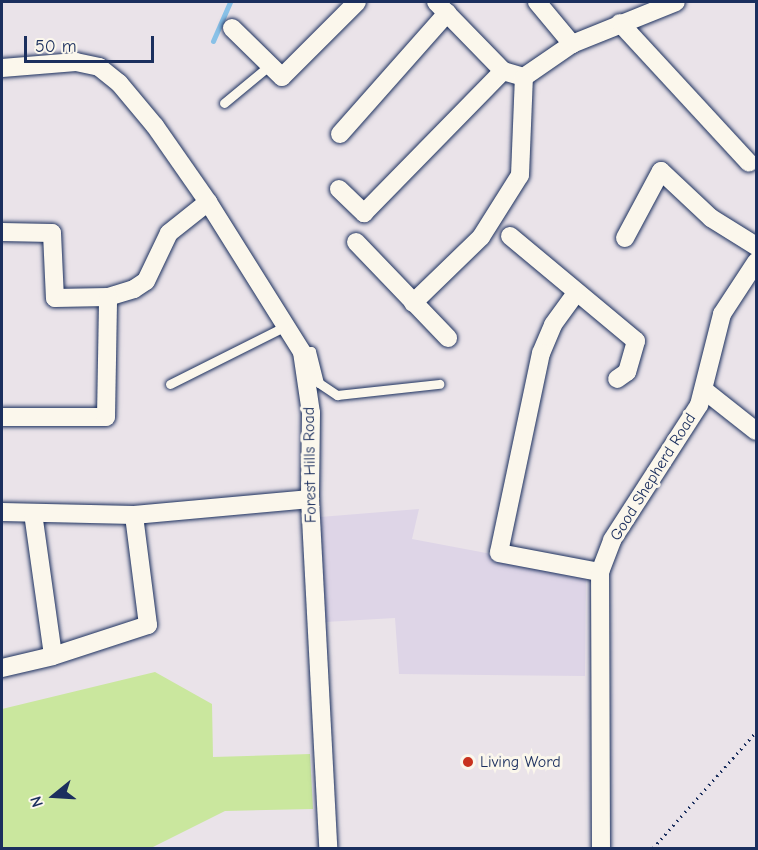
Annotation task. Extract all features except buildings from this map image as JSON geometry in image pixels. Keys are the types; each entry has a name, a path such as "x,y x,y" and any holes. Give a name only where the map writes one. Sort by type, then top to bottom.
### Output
{"street":[{"path":"232,28 282,77 357,2"},
{"path":"537,2 572,44"},
{"path":"524,77 572,44 676,2"},
{"path":"340,134 442,7 503,71 524,77"},
{"path":"621,23 749,163"},
{"name":"Forest Hills Road","path":"2,68 76,62 99,67 119,83 155,126 208,202 302,352 311,413 310,499 328,849"},
{"path":"339,189 364,213 503,71"},
{"path":"413,303 482,237 520,175 524,77"},
{"path":"625,238 661,171 711,218 756,246"},
{"path":"2,232 52,233 55,298 108,297 134,290 146,281 169,233 208,202"},
{"path":"510,236 636,341 627,372 617,379"},
{"path":"356,242 448,338"},
{"name":"Good Shepherd Road","path":"601,849 600,572 612,540 699,405 722,314 756,262"},
{"path":"576,293 553,325 541,352 499,553 600,572"},
{"path":"2,417 106,417 108,297"},
{"path":"704,390 756,431"},
{"path":"2,512 134,515 310,499"},
{"path":"33,513 54,656"},
{"path":"2,668 54,656 148,625 134,515"}],"lane":[{"path":"224,103 270,65"},
{"path":"170,384 286,326"},
{"path":"302,352 311,351 319,383 337,394 439,384"}],"path":[{"path":"653,849 756,732"}],"shaded area":[{"path":"419,509 412,539 586,572 585,676 399,674 395,618 325,622 320,517"}],"green space":[{"path":"155,672 212,704 213,757 310,754 313,809 225,811 151,848 2,848 2,709"}],"waterway":[{"path":"213,41 230,2"}],"place":[{"name":"Living Word","path":"468,762"}]}
